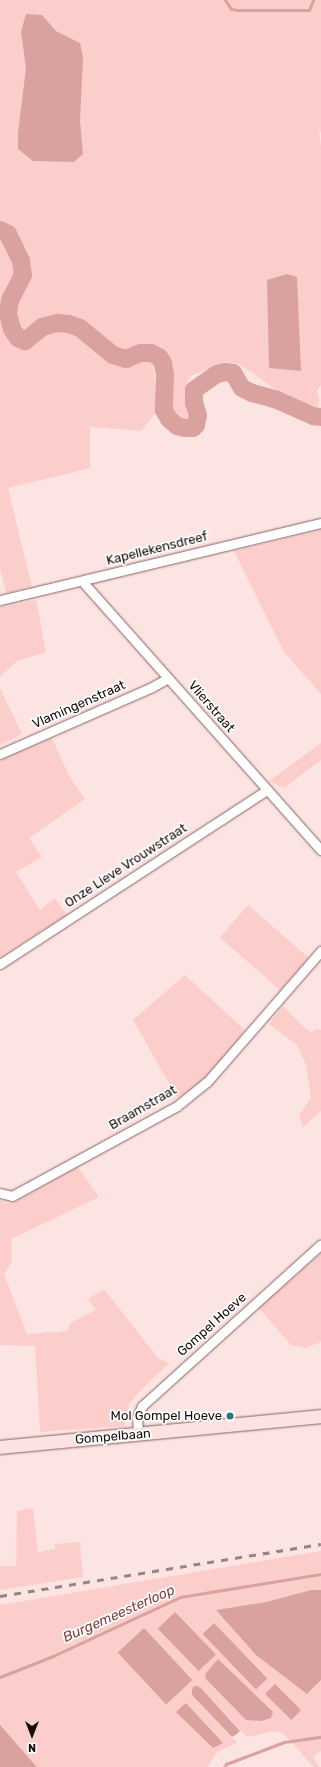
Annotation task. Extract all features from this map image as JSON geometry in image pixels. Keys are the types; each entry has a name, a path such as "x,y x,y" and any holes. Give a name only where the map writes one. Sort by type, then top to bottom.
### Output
{"street":[{"name":"Kapellekensdreef","path":"0,600 321,523"},
{"name":"Vlierstraat","path":"82,580 321,850"},
{"name":"Vlamingenstraat","path":"0,754 152,687 168,678"},
{"name":"Onze Lieve Vrouwstraat","path":"0,964 267,790"},
{"name":"Braamstraat","path":"0,1194 12,1196 177,1106 207,1082 321,951"},
{"name":"Gompel Hoeve","path":"138,1434 137,1417 142,1406 321,1244"},
{"name":"Gompelbaan","path":"0,1447 321,1416"}],"shaded area":[{"path":"0,0 321,0 321,132 319,131 321,146 321,385 317,391 319,400 318,407 303,405 289,395 275,389 239,364 227,362 190,376 185,388 192,414 187,421 178,420 169,412 166,402 170,382 161,351 140,347 119,351 93,329 65,317 38,323 25,335 20,332 15,323 12,311 14,299 23,290 29,269 26,256 11,229 8,225 0,224"},
{"path":"26,14 42,15 56,31 80,43 83,58 80,121 83,154 74,162 33,161 18,149 18,133 26,68 21,32"},
{"path":"0,238 6,240 11,248 18,270 14,283 6,294 1,306 4,324 11,339 17,344 22,344 37,338 55,326 64,326 81,332 111,359 125,362 148,356 153,361 156,396 155,413 141,431 90,427 90,468 8,488 32,587 6,593 0,568"},
{"path":"287,274 297,277 301,371 269,368 267,280"},
{"path":"321,530 321,694 284,652 234,551"},
{"path":"36,600 46,652 17,661 0,677 0,607"},
{"path":"0,688 22,734 0,745"},
{"path":"52,738 69,776 85,799 29,838 42,857 16,872 40,910 55,898 67,915 0,957 0,760"},
{"path":"321,743 321,760 284,788 269,781"},
{"path":"248,905 308,957 280,990 220,937"},
{"path":"185,975 245,1030 207,1077 178,1099 133,1020"},
{"path":"283,1006 311,1032 316,1029 321,1030 321,1111 303,1127 299,1115 311,1098 306,1065 297,1045 269,1024"},
{"path":"78,1167 99,1197 11,1239 12,1261 4,1274 27,1334 68,1331 70,1323 96,1310 88,1299 104,1289 158,1358 169,1363 140,1391 129,1404 124,1426 40,1432 35,1346 0,1345 0,1200 6,1203 15,1202"},
{"path":"321,1253 321,1341 305,1348 291,1345 259,1308"},
{"path":"33,1508 38,1552 55,1549 55,1544 80,1542 83,1577 0,1590 0,1566 16,1566 17,1511"},
{"path":"321,1551 321,1590 311,1590 266,1602 216,1610 308,1694 321,1680 321,1751 314,1756 319,1767 314,1767 283,1733 273,1731 247,1737 201,1688 192,1695 237,1743 217,1752 208,1767 0,1767 0,1605","holes":["213,1623 268,1678 257,1688 203,1634"]},
{"path":"311,1590 321,1590 321,1680 307,1694 256,1655 216,1610 266,1602"},
{"path":"175,1612 216,1654 199,1671 158,1629"},
{"path":"214,1623 267,1678 256,1690 202,1634"},
{"path":"144,1628 192,1680 166,1704 118,1653"},
{"path":"218,1659 273,1712 271,1718 261,1721 246,1720 205,1678 206,1673"},
{"path":"275,1684 301,1710 291,1720 265,1694"},
{"path":"194,1686 201,1688 240,1731 237,1734 232,1737 192,1695"},
{"path":"186,1703 223,1743 213,1748 176,1712"},
{"path":"0,1725 22,1750 37,1767 0,1767"}],"waterway":[{"path":"225,0 231,9 238,10 309,10 313,0"},
{"path":"0,230 8,234 21,261 23,275 10,300 8,314 12,329 18,338 25,341 42,327 57,323 69,324 80,328 113,355 126,359 141,353 151,353 159,357 163,363 165,375 164,410 169,419 177,426 193,428 196,425 198,415 194,403 194,390 217,374 226,372 233,373 242,388 252,393 275,399 313,416 321,417"},
{"name":"Burgemeesterloop","path":"0,1677 53,1656 180,1597 321,1574"},
{"path":"224,1767 226,1764 284,1742 321,1737"}],"railway":[{"path":"0,1596 321,1544"}],"place":[{"name":"Mol Gompel Hoeve","path":"230,1416"}]}
